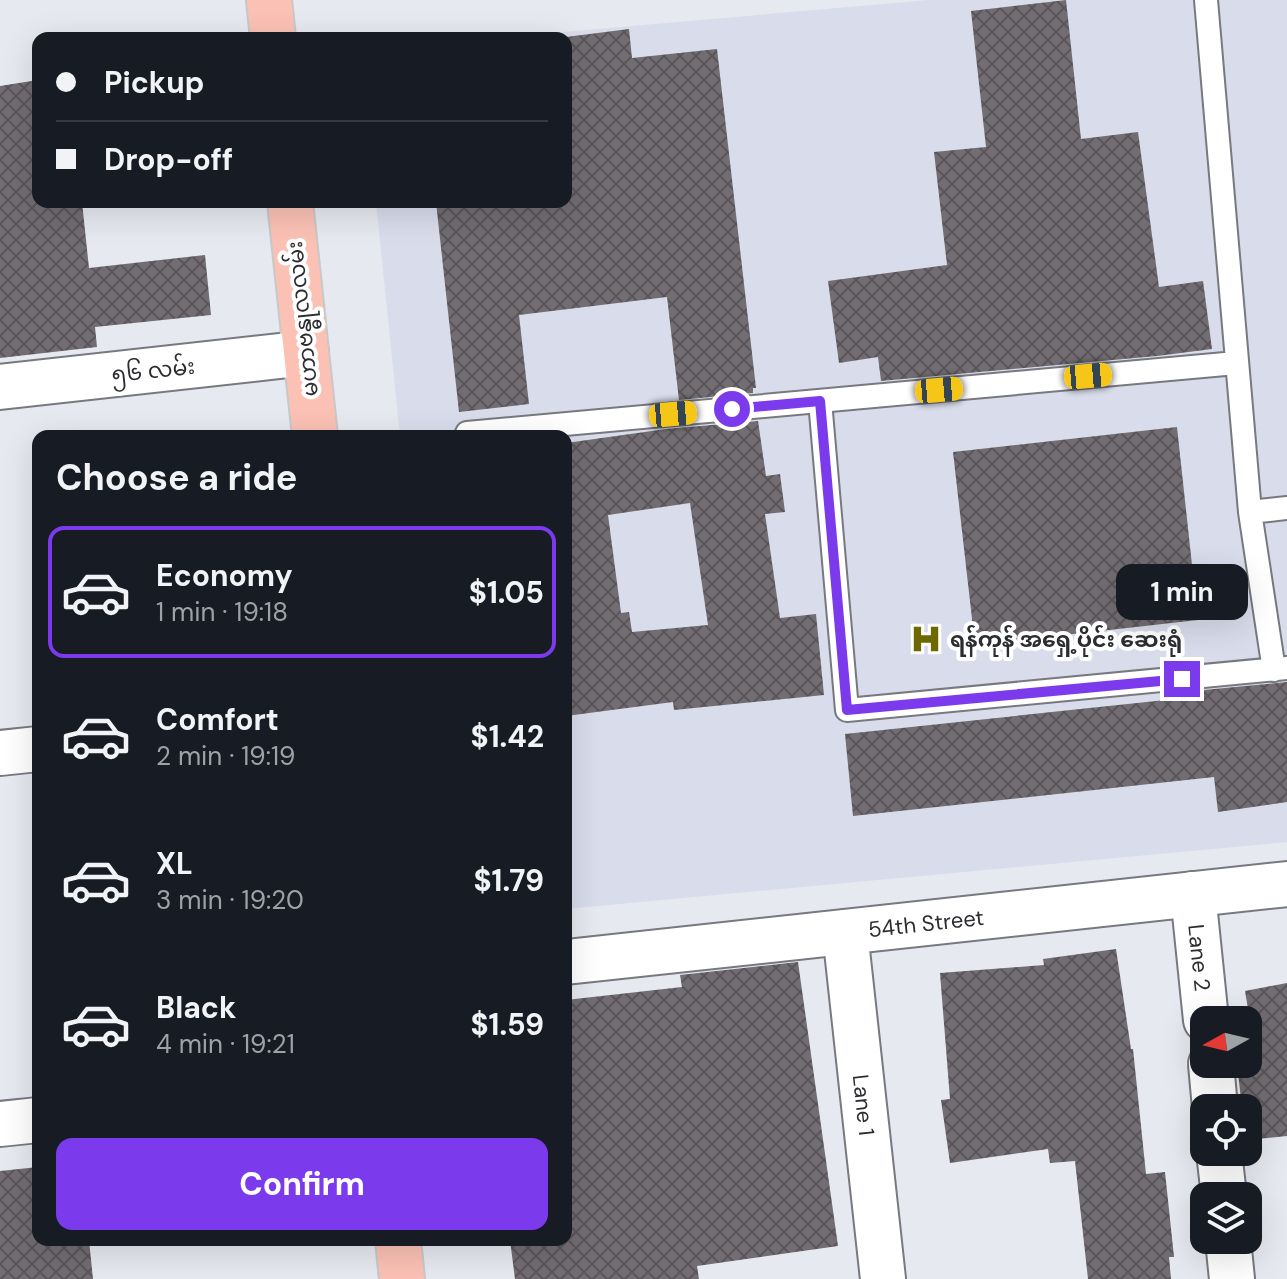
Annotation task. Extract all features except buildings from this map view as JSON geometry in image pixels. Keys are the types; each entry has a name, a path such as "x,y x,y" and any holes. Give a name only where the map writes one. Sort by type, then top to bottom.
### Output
{"main road":[{"path":"269,0 272,32"},
{"name":"မဟာဗန္ဓုလလမ်း","path":"291,208 314,430"},
{"path":"399,1246 402,1279"}],"street":[{"name":"၅၆ လမ်း","path":"0,387 306,353"},
{"path":"0,753 32,750"},
{"name":"54th Street","path":"572,961 1287,884"},
{"name":"Lane 2","path":"1193,894 1205,1006"},
{"name":"Lane 1","path":"845,932 883,1279"},
{"path":"0,1124 32,1121"},
{"path":"1229,1254 1232,1279"}],"lane":[{"path":"820,401 847,710 1280,669 1250,512 1206,0"},
{"path":"500,430 1236,363"},
{"path":"1250,512 1287,508"}],"shaded area":[{"name":"ရန်ကုန် အရှေ့ပိုင်း ဆေးရုံ","path":"929,0 1287,0 1287,842 572,908 572,430 399,430 377,208 572,208 572,32 563,32"}],"place":[{"name":"ရန်ကုန် အရှေ့ပိုင်း ဆေးရုံ","path":"926,639"}],"route":[{"path":"732,409 820,401 847,710 1182,679"}]}
